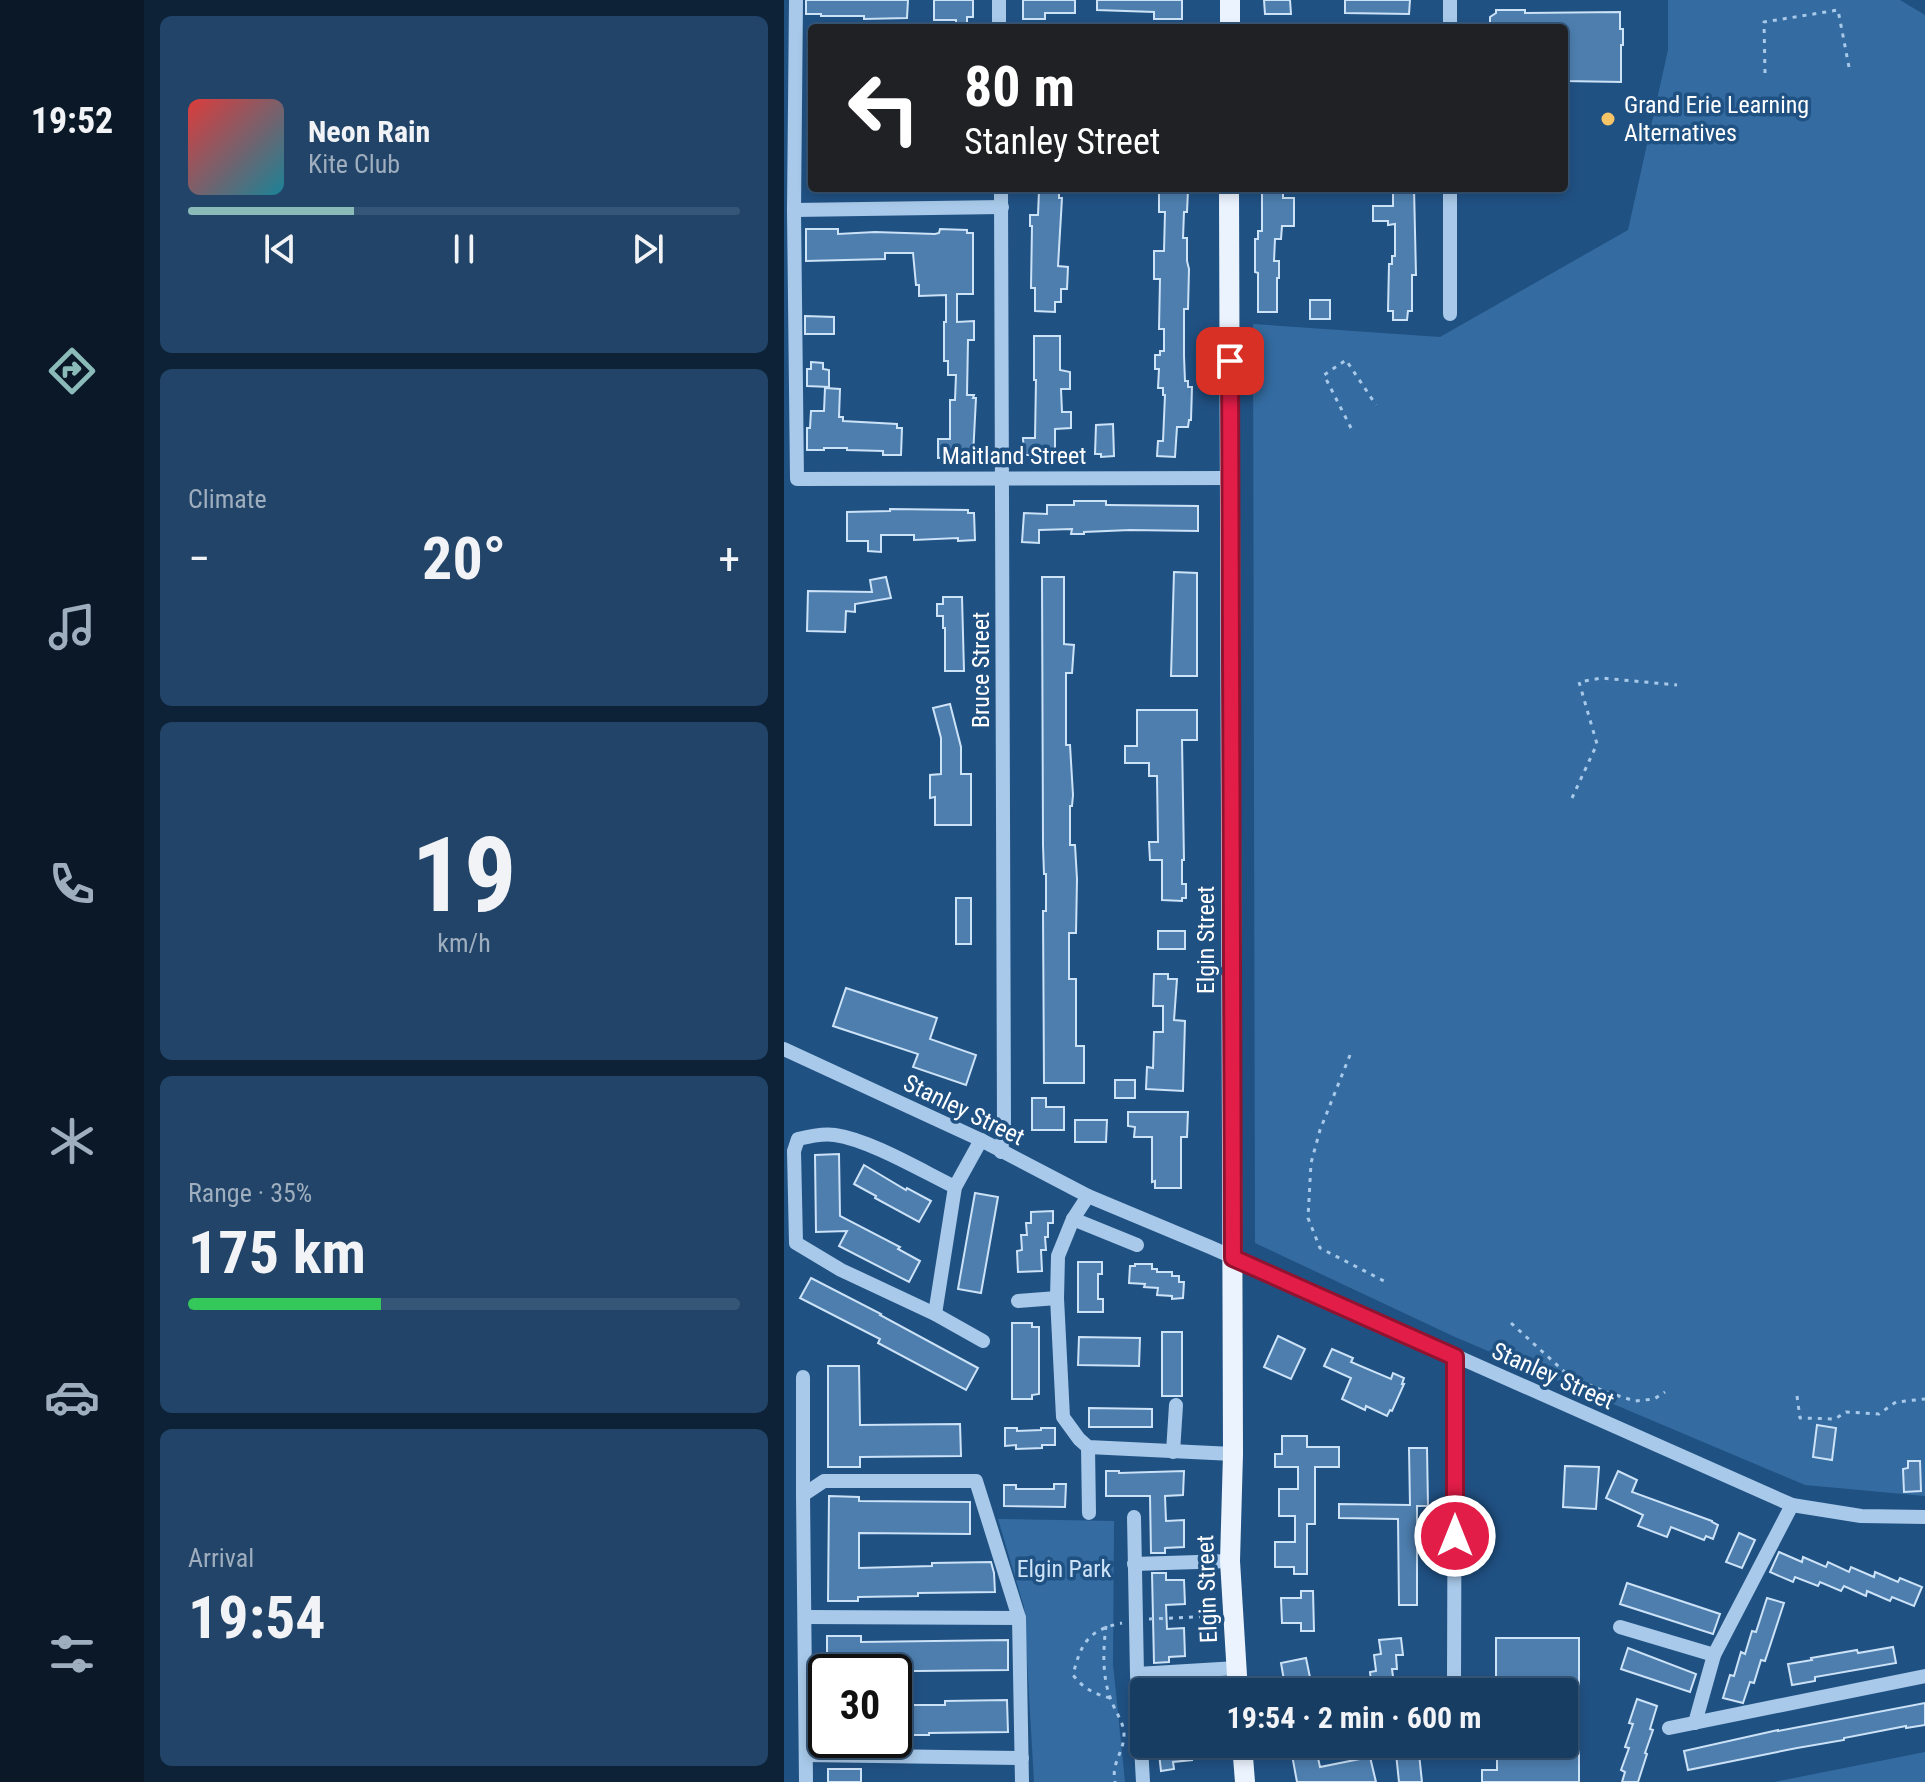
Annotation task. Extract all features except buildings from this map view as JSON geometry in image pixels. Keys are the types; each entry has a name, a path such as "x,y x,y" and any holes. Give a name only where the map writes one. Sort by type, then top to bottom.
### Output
{"main road":[{"path":"1230,0 1230,24"},
{"name":"Elgin Street","path":"1229,192 1233,1258 1230,1561 1237,1678"},
{"path":"1243,1758 1245,1782"}],"street":[{"path":"796,0 794,210 1002,207"},
{"path":"999,0 999,24"},
{"path":"1450,0 1450,24"},
{"name":"Bruce Street","path":"1001,192 1004,1127 1001,1152"},
{"path":"1450,192 1450,314"},
{"name":"Maitland Street","path":"794,210 797,479 1231,478"},
{"name":"Stanley Street","path":"784,1049 981,1140 1088,1196 1792,1505 1861,1516 1925,1517"},
{"path":"955,1187 867,1145 835,1135 812,1135 798,1139 794,1151 796,1243 841,1270 935,1314 983,1341"},
{"path":"935,1314 955,1187 981,1140"},
{"path":"1088,1196 1073,1219 1058,1256 1063,1417 1088,1447 1233,1454"},
{"path":"1073,1219 1137,1245"},
{"path":"1018,1301 1057,1298"},
{"path":"1454,1678 1455,1357"},
{"path":"803,1377 806,1782"},
{"path":"1173,1452 1176,1405"},
{"path":"1088,1447 1089,1513"},
{"path":"803,1495 824,1481 976,1481 1019,1618 1022,1782"},
{"path":"1695,1723 1714,1655 1792,1505"},
{"path":"1134,1517 1143,1782"},
{"path":"1134,1564 1230,1561"},
{"path":"805,1617 1019,1618"},
{"path":"1620,1627 1714,1655"},
{"path":"1137,1674 1237,1668"},
{"path":"1669,1728 1925,1676"},
{"path":"806,1755 1022,1758"}],"path":[{"path":"1765,73 1764,22 1838,10 1849,67"},
{"path":"1351,428 1324,375 1346,360 1376,405"},
{"path":"1572,798 1597,744 1579,682 1601,678 1677,685"},
{"path":"1350,1055 1320,1130 1311,1163 1308,1218 1320,1248 1386,1282"},
{"path":"1511,1323 1569,1376 1635,1401 1654,1399 1665,1392"},
{"path":"1797,1396 1800,1418 1835,1419 1846,1412 1879,1414 1896,1402 1925,1399"},
{"path":"1106,1626 1105,1676 1110,1698 1125,1730 1113,1767 1115,1782"}],"green space":[{"path":"1668,0 1900,0 1925,15 1925,1496 1805,1485 1455,1337 1255,1243 1253,324 1440,337 1628,230 1668,50"},
{"name":"Elgin Park","path":"998,1519 1114,1521 1113,1664 1125,1782 1034,1782 1024,1607"},
{"path":"1925,1752 1925,1782 1774,1782"}],"place":[{"name":"Grand Erie Learning Alternatives","path":"1608,119"}],"route":[{"path":"1230,361 1233,1258 1455,1357 1455,1536"}]}
